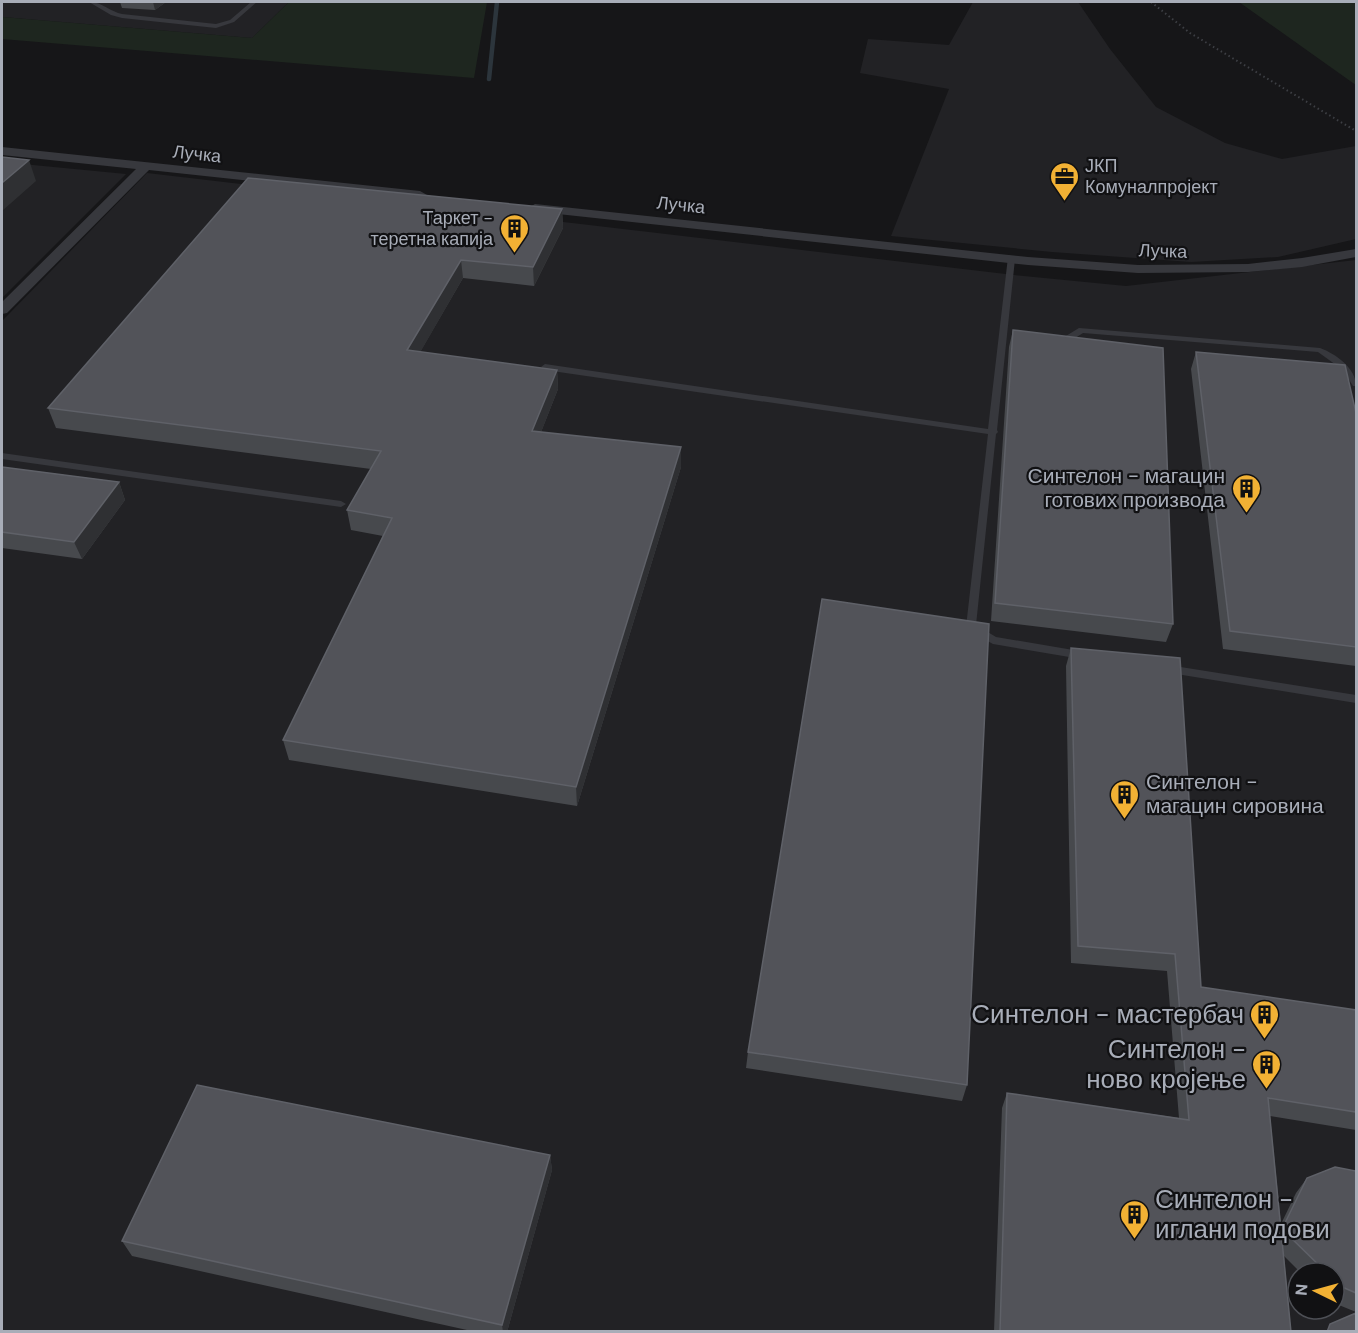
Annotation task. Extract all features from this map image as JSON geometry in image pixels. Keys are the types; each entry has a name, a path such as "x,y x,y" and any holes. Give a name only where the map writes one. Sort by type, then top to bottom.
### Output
{"street":[{"name":"Лучка","path":"2,151 432,197"},
{"path":"2,310 146,166"},
{"name":"Лучка","path":"526,207 1086,265 1200,270 1265,266 1356,253"}],"lane":[{"path":"92,2 112,14 208,26 229,23 254,2"},
{"path":"1011,259 971,627 993,640 1098,658"},
{"path":"1050,340 1062,342 1082,330 1320,350 1346,368 1356,384"},
{"path":"1004,331 1016,333"},
{"path":"545,367 994,432"},
{"path":"2,456 341,504"},
{"path":"1157,667 1356,699"}],"path":[{"path":"1151,2 1190,33 1356,131"}],"shaded area":[{"path":"2,2 289,2 252,38 2,17"},
{"path":"289,2 487,2 474,78 2,39 2,17 252,38"},
{"path":"973,2 1078,2 1110,49 1156,107 1225,143 1282,159 1356,146 1356,239 1278,257 1191,262 1052,252 891,236 949,89 860,73 868,39 949,45"},
{"path":"1239,2 1356,2 1356,85 1353,83"},
{"path":"2,162 126,174 2,298"},
{"path":"147,173 1014,275 1126,286 1356,260 1356,1331 2,1332 2,321"}],"building":[{"path":"2,157 29,160 2,183"},
{"path":"248,178 562,209 533,267 461,260 407,350 557,370 532,431 681,447 576,787 283,740 392,518 347,510 381,451 48,408"},
{"path":"1013,330 1163,348 1173,624 995,603"},
{"path":"1196,352 1345,365 1356,413 1356,647 1230,631"},
{"path":"2,467 119,482 74,542 2,532"},
{"path":"822,599 989,624 967,1085 748,1052"},
{"path":"1071,648 1180,658 1201,987 1356,1010 1356,1112 1268,1098 1286,1281 1286,1321 1290,1321 1291,1332 1000,1332 1007,1093 1189,1120 1175,954 1078,946"},
{"path":"197,1085 550,1155 502,1325 122,1241"},
{"path":"1335,1167 1356,1171 1356,1293 1346,1289 1346,1261 1315,1261 1282,1229 1307,1178"},
{"path":"1356,1313 1356,1332 1327,1332 1330,1324 1346,1321 1346,1317"}],"waterway":[{"path":"489,79 497,2"}],"place":[{"name":"ЈКП Комуналпројект","path":"1064,202"},
{"name":"Таркет - теретна капија","path":"514,254"},
{"name":"Синтелон - магацин готових производа","path":"1246,514"},
{"name":"Синтелон - магацин сировина","path":"1125,820"},
{"name":"Синтелон - мастербач","path":"1265,1040"},
{"name":"Синтелон - ново кројење","path":"1267,1090"},
{"name":"Синтелон - иглани подови","path":"1134,1240"}]}
